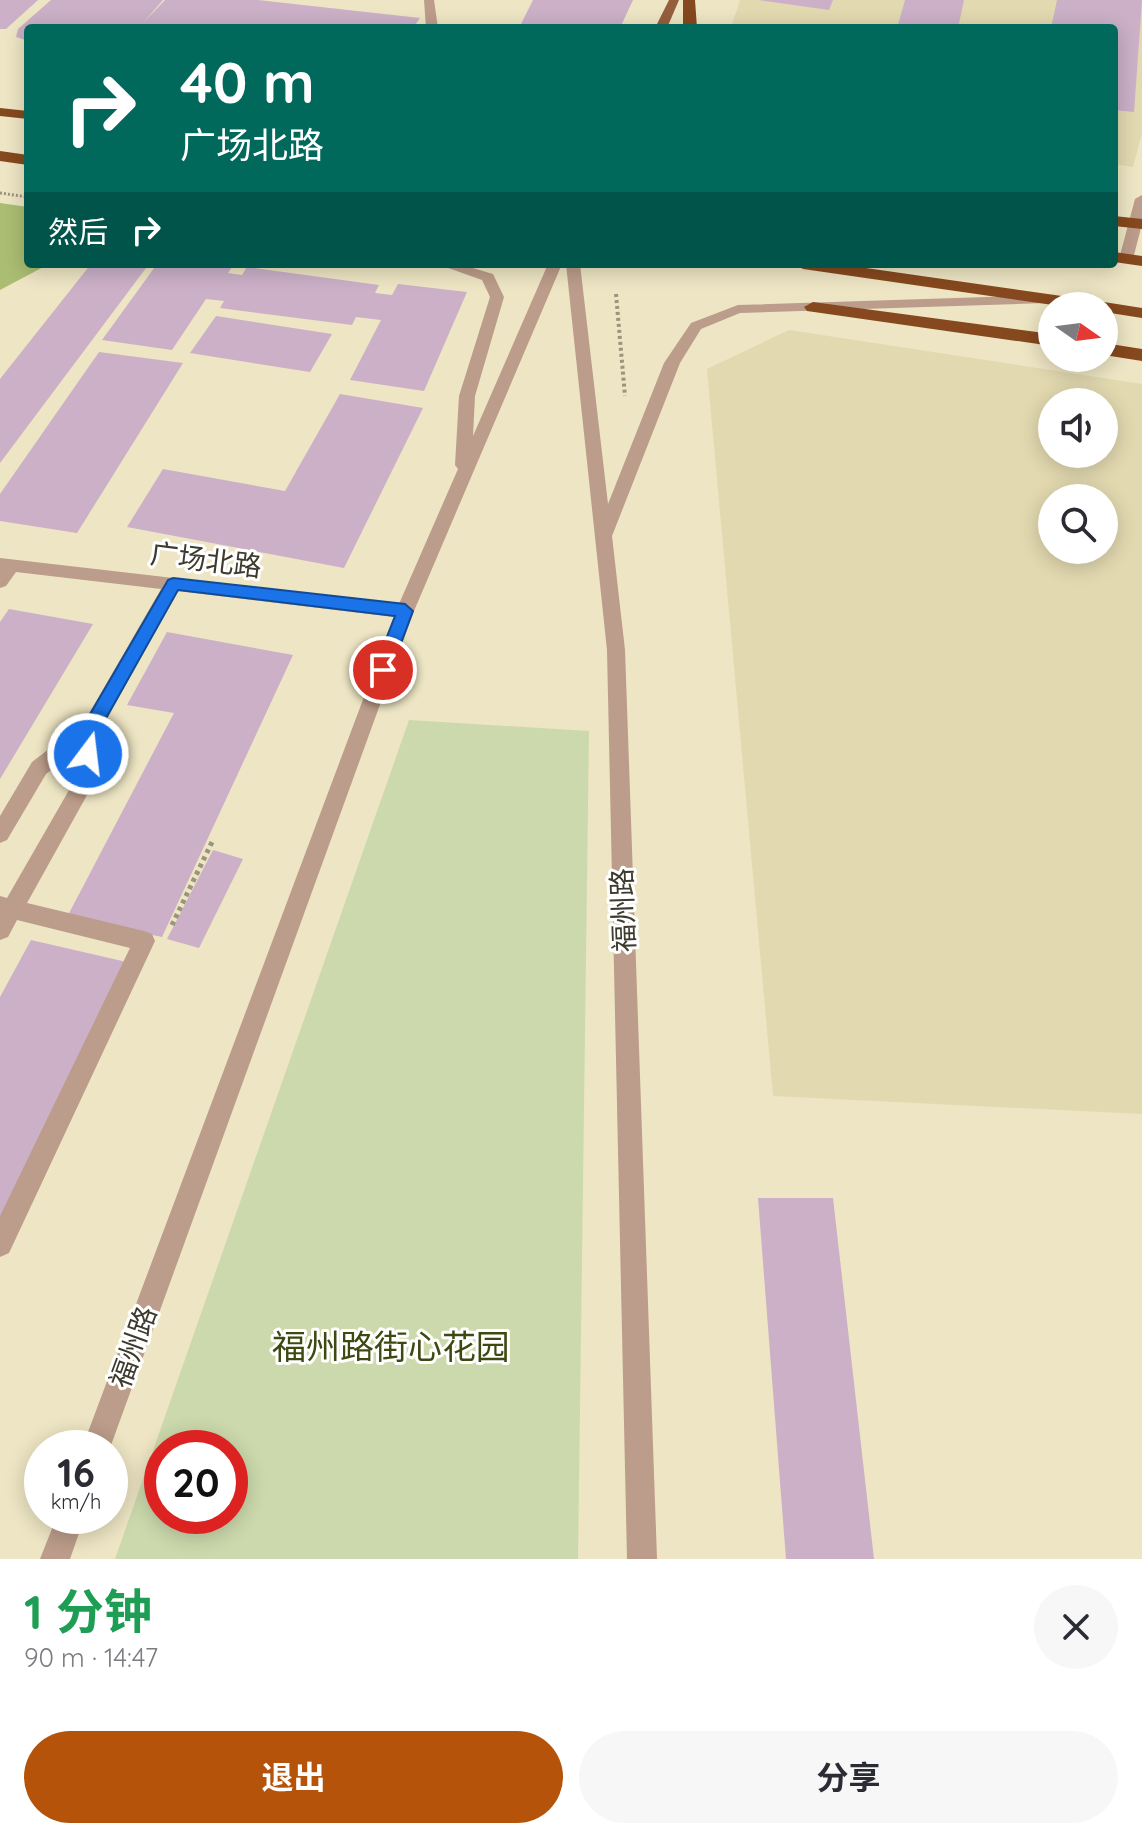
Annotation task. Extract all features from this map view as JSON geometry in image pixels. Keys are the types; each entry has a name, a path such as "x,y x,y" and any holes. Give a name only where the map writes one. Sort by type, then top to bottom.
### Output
{"highway":[{"path":"689,0 690,24"},
{"path":"0,112 24,115"},
{"path":"0,156 24,159"},
{"path":"1118,221 1139,224"},
{"path":"831,268 1038,298"},
{"path":"813,307 1038,338"},
{"path":"1118,309 1142,313"},
{"path":"1118,351 1142,355"}],"main road":[{"path":"663,24 674,0"}],"street":[{"path":"429,0 432,24"},
{"path":"1127,259 1139,224 1142,199"},
{"path":"458,268 488,277 497,297 467,396 462,481"},
{"name":"福州路","path":"103,1430 405,611 553,268"},
{"name":"福州路","path":"573,268 616,650 642,1559"},
{"path":"603,537 672,363 696,326 738,309 1038,299"},
{"path":"0,581 6,564"},
{"name":"广场北路","path":"6,564 405,611"},
{"path":"0,834 39,768 91,728 173,584"},
{"path":"0,930 6,908 86,779 91,728"},
{"path":"0,1244 144,941 6,908"},
{"path":"55,1559 64,1534"}],"path":[{"path":"0,193 24,196"},
{"path":"616,294 625,400 639,440"},
{"path":"144,941 163,945 213,840"}],"shaded area":[{"path":"740,0 1142,0 1142,133 1133,167 1118,165 1118,24 732,24"},
{"path":"789,330 1038,368 1038,372 1064,372 1142,384 1142,1114 773,1096 707,369"}],"green space":[{"path":"0,203 24,206 24,268 41,268 0,290"},
{"name":"福州路街心花园","path":"409,720 589,731 578,1559 115,1559 124,1534 128,1534 128,1522 144,1476 144,1534 248,1534 248,1430 160,1430"}],"building":[{"path":"0,0 38,0 6,29 0,29"},
{"path":"51,0 163,0 143,23 165,0 258,0 420,18 416,24 24,24 24,40 16,37 18,29"},
{"path":"533,0 633,0 622,24 521,24"},
{"path":"759,0 833,0 829,10"},
{"path":"905,0 964,0 959,24 898,24"},
{"path":"1057,0 1142,0 1134,112 1118,110 1118,24 1052,24"},
{"path":"88,268 146,268 0,463 0,379"},
{"path":"154,268 231,268 228,273 242,275 246,268 254,268 379,285 375,293 392,295 398,284 467,292 424,391 350,380 381,320 356,317 352,325 220,308 224,301 206,299 172,350 102,340"},
{"path":"216,316 332,334 310,372 190,353"},
{"path":"99,352 183,363 77,533 0,521 0,494"},
{"path":"340,394 423,408 344,568 127,527 163,469 285,491"},
{"path":"9,609 93,624 0,779 0,622"},
{"path":"167,632 293,655 162,937 67,917 174,713 127,705"},
{"path":"213,850 243,859 199,948 167,939"},
{"path":"31,940 131,963 0,1234 0,997"},
{"path":"758,1198 833,1198 874,1559 786,1559"}],"route":[{"path":"88,754 91,728 173,584 405,611 383,670"}]}
